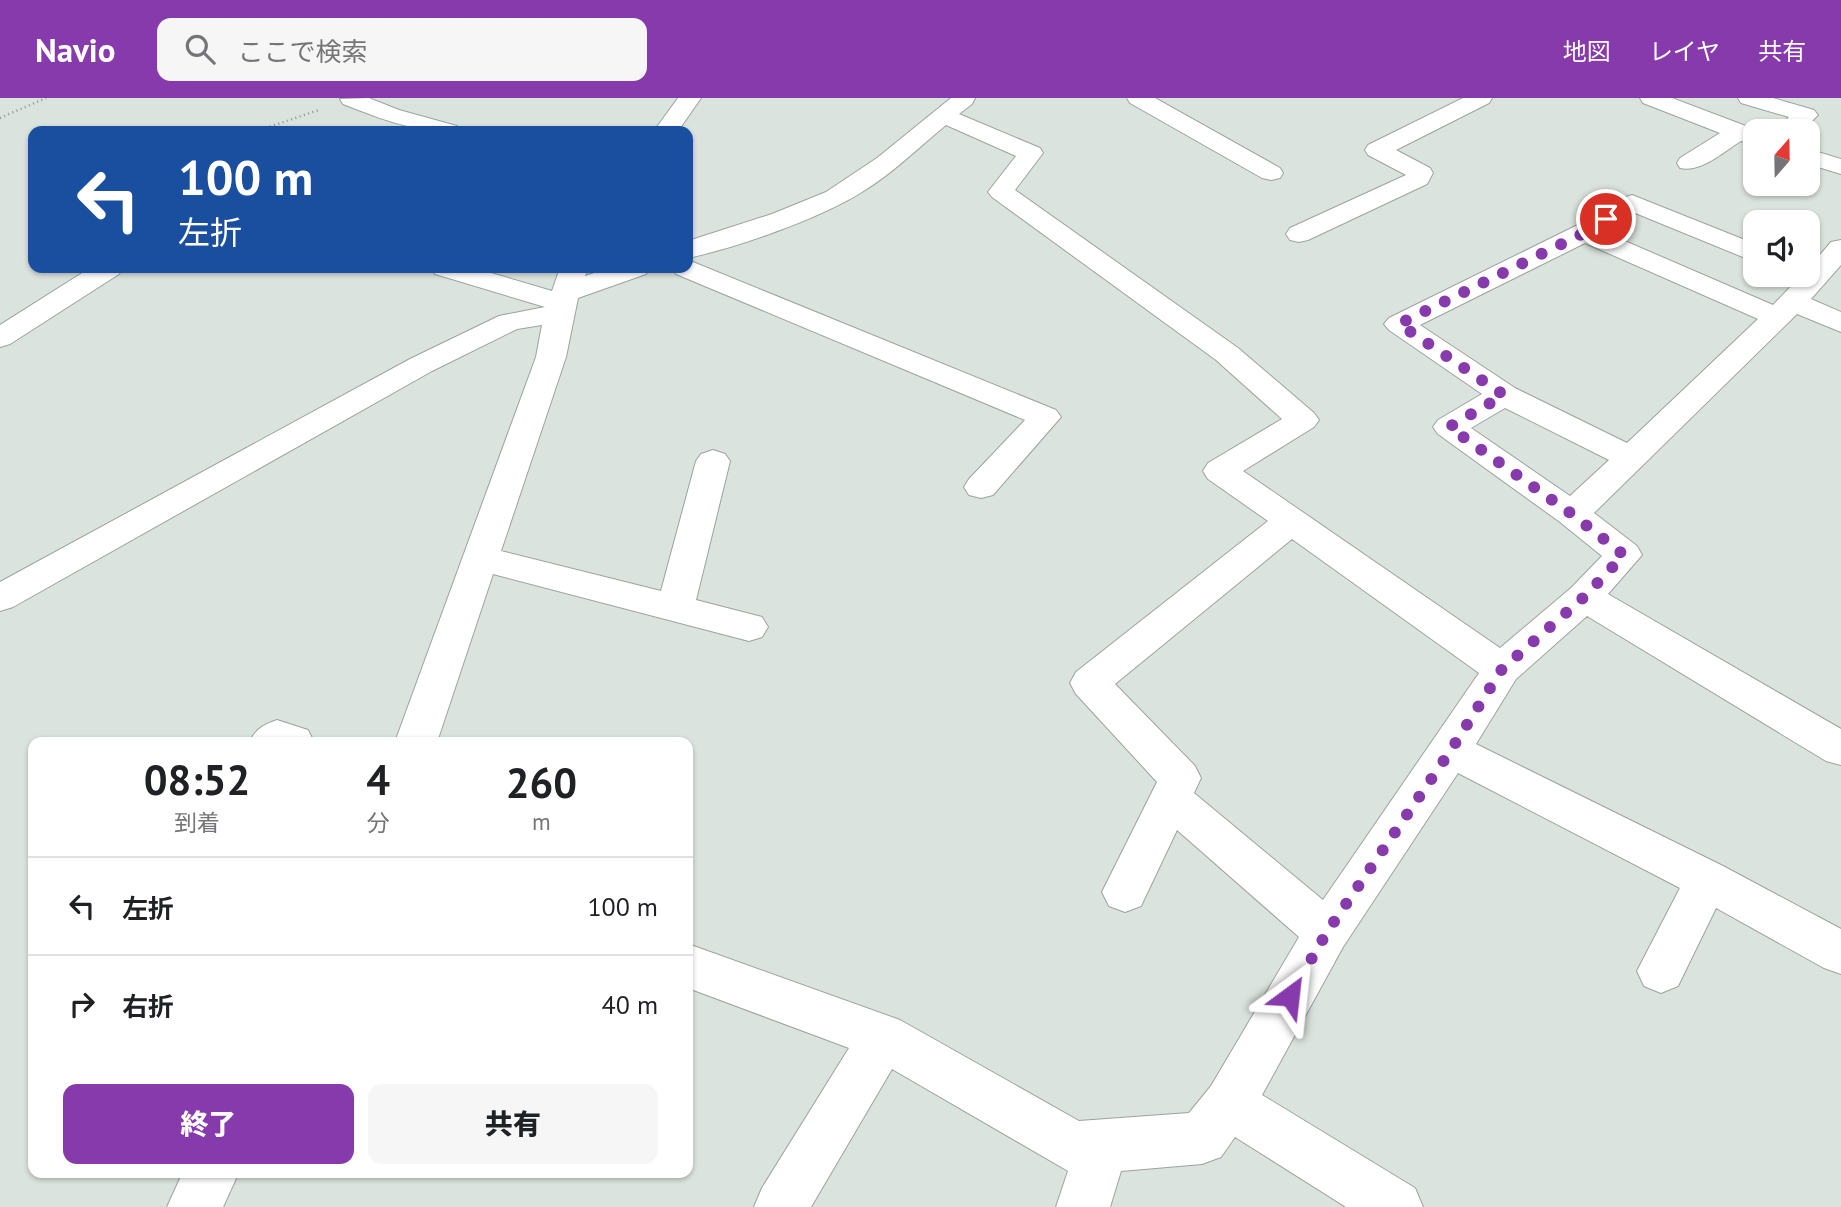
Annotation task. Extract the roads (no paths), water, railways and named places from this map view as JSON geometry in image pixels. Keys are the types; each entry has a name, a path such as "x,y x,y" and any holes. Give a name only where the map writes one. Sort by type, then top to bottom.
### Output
{"street":[{"path":"670,126 690,98"},
{"path":"1138,98 1271,173"},
{"path":"1299,234 1418,179 1421,173 1377,150 1481,98"},
{"path":"1651,98 1743,133"},
{"path":"1751,98 1806,115 1802,119"},
{"path":"351,99 391,115 431,126"},
{"path":"693,248 796,214 836,197 866,178 954,106 1031,153 1001,192 1227,354 1303,420 1220,471 1502,669"},
{"path":"1689,163 1743,137"},
{"path":"1820,160 1841,167"},
{"path":"1632,203 1743,249"},
{"path":"1631,458 1504,395 1399,324 1595,226 1785,310 1841,323"},
{"path":"1820,267 1841,248"},
{"path":"693,271 1045,417 981,487"},
{"path":"0,338 101,273"},
{"path":"468,273 566,294"},
{"path":"0,598 421,365 566,294 623,273"},
{"path":"1572,514 1785,310 1802,287"},
{"path":"418,737 551,357 566,294"},
{"path":"693,968 883,1037 1075,1148 1202,1138 1229,1104 1327,932 1451,750 1502,669 1584,597 1624,555 1572,514 1449,427 1504,395"},
{"path":"675,608 713,461"},
{"path":"1125,892 1180,778 1090,683 1291,521"},
{"path":"480,558 749,627"},
{"path":"1584,597 1841,749"},
{"path":"1451,750 1707,880 1841,953"},
{"path":"1170,798 1327,932"},
{"path":"1661,971 1707,880"},
{"path":"782,1207 883,1037"},
{"path":"1229,1104 1396,1207"},
{"path":"1083,1207 1103,1145"},
{"path":"194,1207 210,1178"}]}
